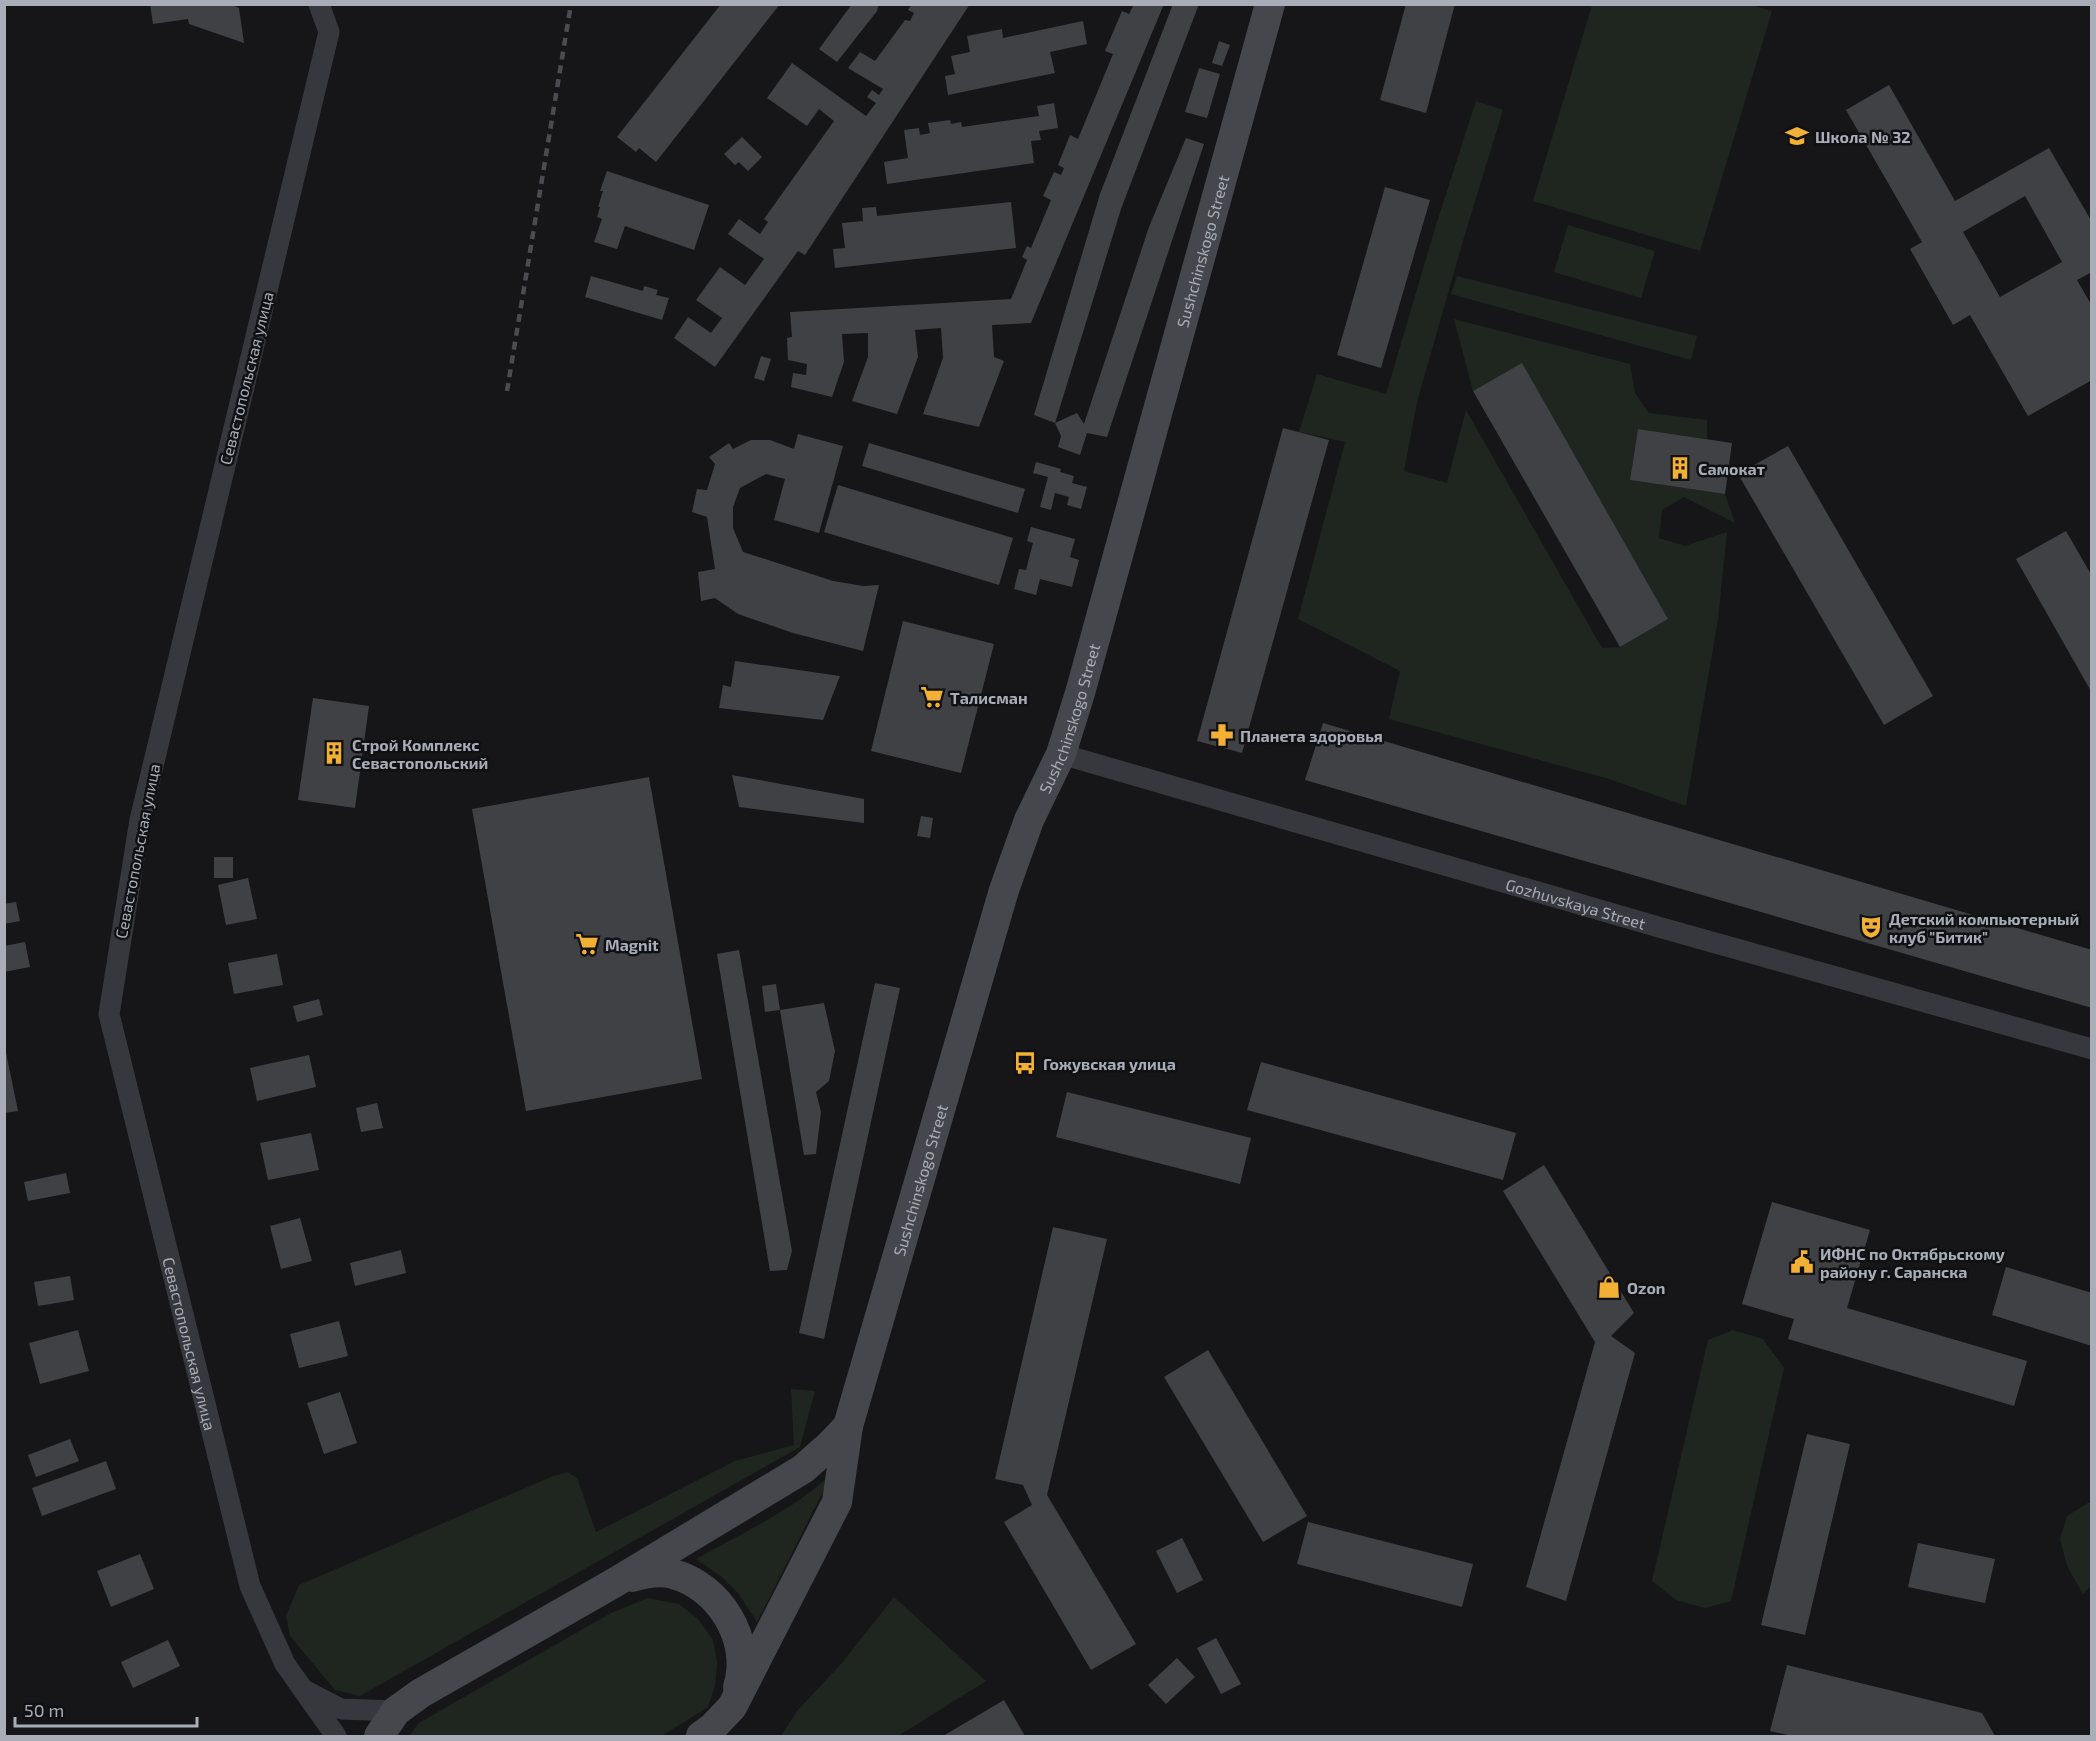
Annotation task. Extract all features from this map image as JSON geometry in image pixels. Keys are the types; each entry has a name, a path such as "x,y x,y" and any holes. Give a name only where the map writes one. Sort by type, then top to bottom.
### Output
{"street":[{"name":"Севастопольская улица","path":"319,4 328,32 140,820 109,1014 250,1586 285,1664 336,1737"},
{"name":"Sushchinskogo Street","path":"732,1707 837,1502 848,1426 1004,890 1029,820 1061,754 1270,4"},
{"name":"Gozhuvskaya Street","path":"1061,754 2091,1049"},
{"path":"379,1737 396,1712 421,1692 614,1583 803,1468 848,1426"},
{"path":"614,1583 646,1573 672,1573 697,1584 718,1602 733,1624 741,1651 740,1681 732,1707 701,1737"},
{"path":"303,1689 341,1709 396,1712"}],"shaded area":[{"path":"1592,5 1751,5 1772,11 1700,251 1533,201"},
{"path":"1476,101 1503,110 1417,402 1404,471 1447,483 1466,410 1602,648 1620,647 1668,619 1522,364 1473,391 1454,319 1630,364 1635,393 1649,413 1707,420 1707,439 1638,429 1630,480 1725,494 1735,523 1684,497 1662,510 1659,538 1685,546 1727,532 1718,619 1686,806 1609,779 1389,719 1400,671 1298,619 1345,442 1299,432 1317,374 1386,394 1436,225"},
{"path":"1568,225 1655,251 1641,298 1554,272"},
{"path":"1457,276 1697,336 1691,360 1451,294"},
{"path":"1733,1330 1763,1339 1784,1368 1731,1601 1705,1608 1676,1600 1652,1581 1708,1340"},
{"path":"791,1389 815,1391 800,1447 360,1696 335,1690 290,1636 286,1616 299,1585 551,1477 567,1472 577,1478 596,1532 735,1461 794,1445"},
{"path":"833,1472 757,1622 738,1593 722,1577 696,1559 786,1509"},
{"path":"2088,1503 2092,1503 2091,1586 2083,1594 2067,1566 2060,1539 2067,1516"},
{"path":"894,1597 986,1681 898,1736 781,1736 797,1711 841,1664"},
{"path":"648,1598 679,1604 698,1619 713,1640 717,1662 715,1686 708,1707 662,1736 409,1736 419,1723 450,1705 611,1613"}],"building":[{"path":"150,4 230,4 239,8 244,43 189,24 188,19 153,24"},
{"path":"721,4 780,4 656,162 639,148 636,152 617,137"},
{"path":"852,4 879,4 877,11 837,62 819,49"},
{"path":"912,4 970,4 805,255 798,251 715,367 674,338 688,317 711,333 722,318 696,300 720,267 745,285 764,259 728,234 739,219 760,234 768,222 764,219 834,121 819,109 807,126 767,98 792,63 866,116 876,103 867,97 872,90 879,95 883,89 848,68 860,52 875,61 905,20 910,21 914,13 908,10"},
{"path":"1134,4 1164,4 1031,323 992,325 994,357 1004,361 979,427 923,414 943,358 941,328 915,330 918,357 897,414 852,401 868,357 868,333 842,334 844,362 832,397 791,387 793,373 806,375 807,364 788,360 787,338 792,337 790,312 1011,299 1027,260 1022,257 1027,246 1031,248 1051,200 1043,196 1054,172 1061,175 1064,168 1058,165 1070,135 1078,139 1113,54 1105,51 1122,11 1129,14"},
{"path":"1173,4 1199,4 1121,209 1055,423 1034,415 1100,194"},
{"path":"1406,4 1455,4 1426,113 1380,100"},
{"path":"1083,21 1087,44 1050,52 1055,73 948,95 945,76 955,74 951,56 970,52 967,36 1002,29 1003,38"},
{"path":"1219,41 1230,45 1222,66 1212,63"},
{"path":"1199,68 1220,74 1207,118 1185,112"},
{"path":"1889,85 1955,201 2049,148 2092,222 2092,272 2077,280 2092,306 2092,380 2028,416 1970,315 1953,325 1910,249 1922,242 1846,110","holes":["2025,196 2062,262 2000,297 1963,232"]},
{"path":"1054,103 1058,128 1039,131 1041,140 1031,141 1034,163 887,184 884,162 908,158 904,130 919,128 920,135 930,133 928,123 950,120 951,124 961,122 962,127 1039,116 1037,106"},
{"path":"742,137 762,157 748,171 739,162 735,165 724,154"},
{"path":"1186,138 1204,144 1107,437 1087,433 1080,455 1058,447 1061,436 1055,423 1077,413 1084,424 1149,227"},
{"path":"607,171 709,205 694,250 625,226 617,249 594,242 602,219 597,217 600,207 598,207 603,191 600,191"},
{"path":"1385,187 1430,200 1381,368 1337,355"},
{"path":"1011,202 1016,248 835,268 833,249 845,248 842,223 863,221 862,208 876,207 877,216"},
{"path":"591,276 643,291 644,286 658,290 656,295 669,298 662,320 585,297"},
{"path":"761,356 771,359 764,381 754,378"},
{"path":"1522,363 1668,619 1620,647 1473,391"},
{"path":"1283,428 1329,440 1242,753 1197,741"},
{"name":"Самокат","path":"1638,429 1732,443 1725,494 1630,480"},
{"path":"798,434 843,446 819,533 774,520 785,479 766,474 740,488 733,507 733,528 743,552 833,581 863,586 879,585 863,651 793,633 738,614 715,598 701,601 698,572 715,569 707,517 692,512 697,489 707,490 715,464 709,457 729,443 733,449 751,440 770,440 794,449"},
{"path":"869,443 1025,489 1018,513 862,466"},
{"path":"1788,446 1933,696 1884,725 1738,474"},
{"path":"1036,462 1061,469 1060,472 1074,476 1072,483 1087,487 1081,509 1067,505 1069,497 1055,493 1051,510 1040,507 1048,477 1033,473"},
{"path":"838,485 1013,538 999,585 824,532"},
{"path":"1031,527 1075,539 1070,557 1079,560 1072,587 1040,579 1036,595 1014,589 1019,569 1026,570 1033,543 1027,541"},
{"path":"2066,531 2092,576 2092,693 2016,559"},
{"name":"Талисман","path":"903,621 994,644 961,773 871,751"},
{"path":"735,661 840,676 823,720 719,708 723,685 731,687"},
{"name":"Строй Комплекс Севастопольский","path":"313,698 369,706 355,808 298,800"},
{"path":"1323,723 2092,950 2092,1008 1305,780"},
{"path":"732,775 864,799 864,823 739,807"},
{"path":"649,777 702,1079 526,1111 472,809"},
{"path":"921,816 933,818 930,838 917,836"},
{"path":"214,857 233,857 233,878 214,878"},
{"path":"248,878 257,919 226,925 218,885"},
{"path":"16,902 20,921 4,924 4,904"},
{"path":"25,942 30,967 4,972 4,946"},
{"path":"739,950 792,1251 787,1270 770,1271 717,954"},
{"path":"277,954 283,985 234,994 228,963"},
{"path":"875,983 900,988 824,1339 799,1333"},
{"path":"776,984 780,1010 765,1012 762,986"},
{"path":"319,999 323,1015 297,1022 293,1006"},
{"path":"824,1003 835,1051 829,1081 816,1092 821,1112 816,1154 804,1155 780,1010"},
{"path":"4,1043 18,1111 4,1113"},
{"path":"309,1055 316,1087 257,1101 250,1068"},
{"path":"1261,1062 1516,1133 1503,1180 1247,1110"},
{"path":"1067,1092 1251,1138 1240,1184 1056,1137"},
{"path":"377,1103 383,1128 361,1132 356,1108"},
{"path":"311,1133 319,1170 268,1180 260,1143"},
{"path":"1544,1165 1634,1313 1611,1336 1635,1353 1566,1601 1526,1587 1595,1342 1503,1191"},
{"path":"66,1173 70,1193 28,1201 24,1182"},
{"path":"1772,1202 1870,1230 1847,1308 2027,1361 2014,1406 1788,1339 1794,1319 1742,1304"},
{"path":"300,1218 312,1261 281,1269 270,1226"},
{"path":"1053,1227 1107,1239 1047,1495 1136,1644 1091,1670 1004,1522 1032,1505 1023,1485 995,1479"},
{"path":"401,1250 406,1273 355,1286 350,1263"},
{"path":"2006,1267 2092,1293 2092,1346 1992,1315"},
{"path":"70,1276 74,1300 38,1306 34,1282"},
{"path":"339,1321 348,1356 299,1368 290,1334"},
{"path":"78,1330 89,1371 40,1384 29,1343"},
{"path":"1208,1350 1307,1516 1263,1542 1164,1377"},
{"path":"340,1392 357,1443 324,1454 307,1403"},
{"path":"1807,1434 1850,1444 1805,1635 1761,1625"},
{"path":"70,1439 79,1461 36,1477 28,1455"},
{"path":"106,1461 116,1489 42,1516 32,1488"},
{"path":"1308,1522 1473,1564 1462,1607 1297,1564"},
{"path":"1182,1538 1203,1580 1177,1593 1156,1551"},
{"path":"1918,1543 1995,1559 1985,1603 1908,1587"},
{"path":"140,1554 154,1589 111,1607 97,1571"},
{"path":"1216,1638 1241,1684 1221,1694 1197,1648"},
{"path":"168,1640 180,1666 133,1688 121,1662"},
{"path":"1177,1658 1195,1677 1166,1704 1148,1685"},
{"path":"1787,1665 1982,1713 1995,1736 1792,1736 1770,1731"},
{"path":"1004,1700 1025,1736 943,1736"}],"railway":[{"path":"507,391 571,4"}],"place":[{"name":"Школа № 32","path":"1797,136"},
{"name":"Самокат","path":"1680,468"},
{"name":"Талисман","path":"932,697"},
{"name":"Планета здоровья","path":"1222,735"},
{"name":"Строй Комплекс Севастопольский","path":"334,753"},
{"name":"Детский компьютерный клуб \"Битик\"","path":"1871,927"},
{"name":"Magnit","path":"587,944"},
{"name":"Гожувская улица","path":"1025,1063"},
{"name":"ИФНС по Октябрьскому району г. Саранска","path":"1802,1262"},
{"name":"Ozon","path":"1609,1287"}]}
